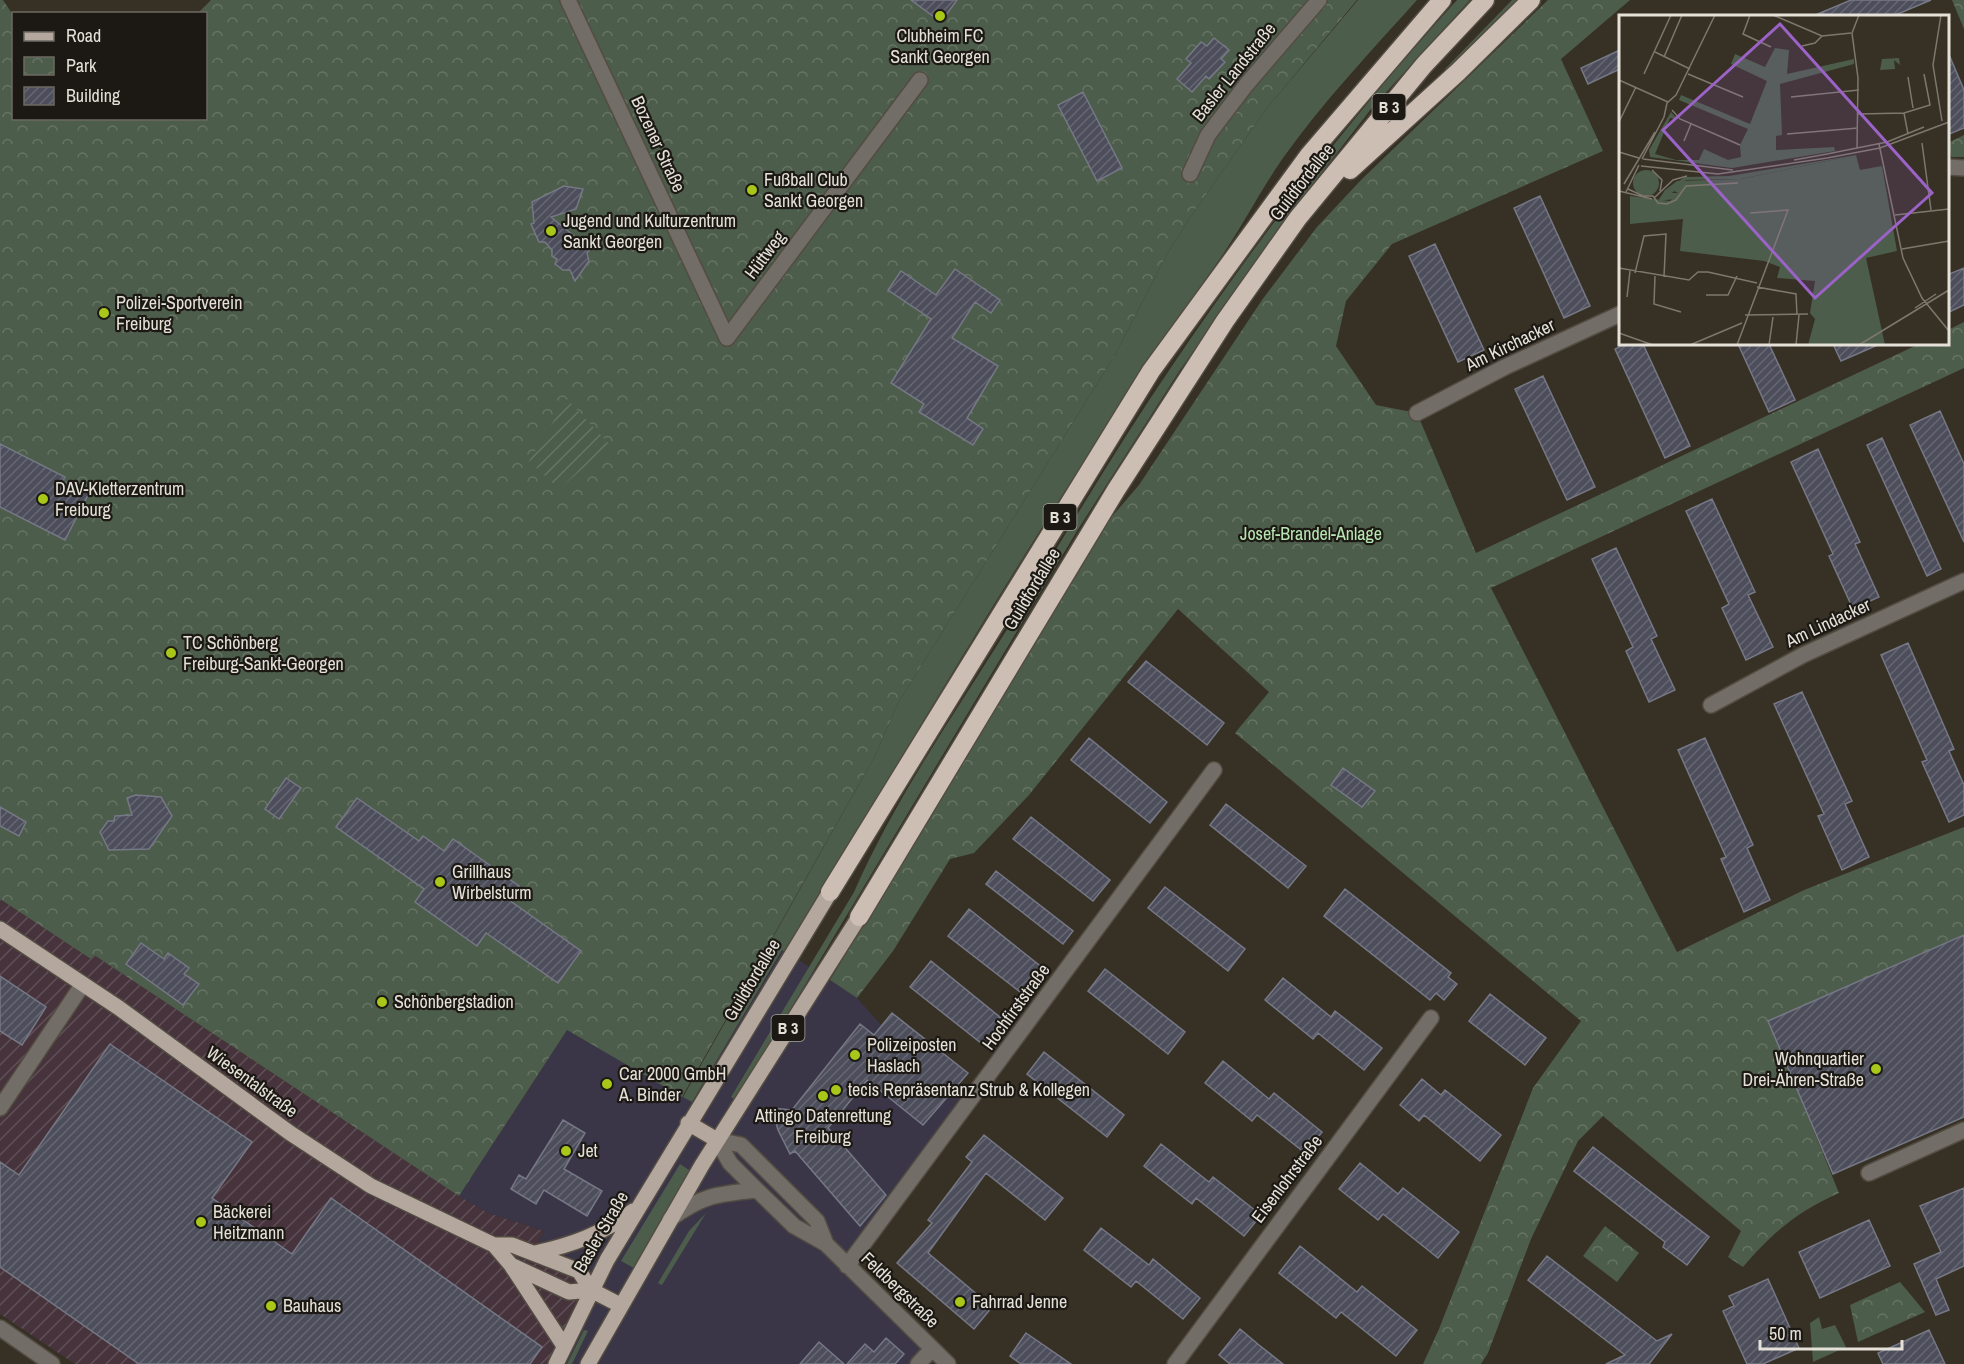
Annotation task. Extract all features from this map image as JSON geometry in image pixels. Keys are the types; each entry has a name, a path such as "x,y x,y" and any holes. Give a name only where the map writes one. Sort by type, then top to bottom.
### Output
{"highway":[{"name":"Guildfordallee","path":"830,892 1151,371 1309,155 1442,0"},
{"name":"Guildfordallee","path":"859,917 1122,481 1225,321 1298,218 1424,65 1485,0"},
{"path":"1298,218 1458,72 1531,0"}],"main road":[{"name":"Guildfordallee","path":"688,1124 830,892"},
{"name":"Guildfordallee","path":"717,1140 859,917"},
{"name":"Wiesentalstraße","path":"0,929 83,984 290,1133 371,1186 494,1245 511,1265 569,1292 591,1290"},
{"path":"688,1124 717,1140"},
{"name":"Basler Straße","path":"556,1364 591,1290 688,1124"},
{"name":"B 3","path":"588,1364 717,1140"},
{"path":"535,1253 584,1240 615,1224 638,1207"},
{"name":"Wiesentalstraße","path":"494,1245 512,1245 579,1271 591,1290 620,1305"},
{"path":"511,1265 564,1346"}],"street":[{"name":"Bozener Straße","path":"568,0 727,338"},
{"name":"Basler Landstraße","path":"1190,174 1208,135 1246,85 1319,0"},
{"name":"Hüttweg","path":"727,338 920,80"},
{"path":"1949,167 1964,168"},
{"name":"Am Kirchacker","path":"1417,413 1505,367 1619,314"},
{"name":"Am Lindacker","path":"1711,705 1803,655 1964,581"},
{"name":"Hochfirststraße","path":"847,1266 1214,770"},
{"path":"0,1108 83,984"},
{"name":"Eisenlohrstraße","path":"1175,1364 1431,1018"},
{"path":"1869,1173 1964,1131"},
{"name":"Feldbergstraße","path":"717,1140 741,1145 817,1221 825,1244"},
{"name":"Feldbergstraße","path":"717,1140 730,1163 794,1226 825,1244 948,1364"},
{"path":"670,1220 694,1202 716,1194 757,1190"},
{"path":"0,1328 52,1364"},
{"path":"918,1364 932,1348"}],"shaded area":[{"path":"0,899 91,959 94,955 459,1196 488,1213 544,1231 539,1240 596,1274 549,1364 75,1364 0,1314"},
{"path":"782,949 857,998 882,1026 971,1097 845,1266 928,1348 914,1364 549,1364 596,1274 539,1240 544,1231 488,1213 459,1196 567,1030 692,1102"}],"green space":[{"path":"0,0 3,0 12,14 12,120 207,120 207,12 199,12 211,0 1357,0 1267,108 1167,254 1115,355 898,703 875,756 682,1097 567,1030 459,1196 94,955 91,959 0,899"},
{"path":"1358,0 1417,0 1331,97 1298,137 1275,171 1050,515 942,689 785,952 782,950 692,1102 683,1097 875,756 898,703 1115,355 1167,254 1267,108"},
{"path":"1457,0 1470,0 1371,109 1309,189 1180,370 1077,531 736,1100 731,1097 854,892 871,855 911,782 1154,393 1274,222 1344,131"},
{"path":"1512,0 1524,0 1445,73 1445,69"},
{"name":"Josef-Brandel-Anlage","path":"1548,0 1630,0 1561,59 1603,151 1392,244 1346,301 1336,346 1376,405 1417,413 1476,553 1917,345 1949,345 1949,330 1964,322 1964,368 1491,588 1677,952 1804,890 1964,827 1964,935 1769,1021 1839,1193 1786,1224 1743,1267 1728,1257 1741,1231 1603,1116 1578,1141 1531,1239 1488,1353 1481,1364 1423,1364 1439,1329 1533,1088 1581,1021 1235,733 1269,692 1178,609 1029,795 974,853 950,859 893,951 857,998 830,980 1109,520 1139,485 1262,300 1317,227 1361,180"},
{"path":"1952,0 1964,0 1964,29"},
{"path":"1964,135 1964,157 1951,157 1949,142"},
{"path":"567,399 610,445 559,489 529,461"},
{"path":"680,1164 692,1172 634,1268 621,1261"},
{"path":"706,1213 662,1285 658,1283 689,1231"},
{"path":"1605,1226 1639,1253 1617,1282 1583,1256"},
{"path":"1900,1282 1925,1312 1858,1342 1850,1305"},
{"path":"1819,1317 1822,1329 1835,1325 1846,1347 1813,1362 1810,1323"},
{"path":"584,1330 588,1331 572,1364 567,1364"}],"building":[{"name":"Clubheim FC Sankt Georgen","path":"911,0 957,0 941,22"},
{"path":"1851,0 1931,0 1895,15 1815,15"},
{"path":"1214,38 1229,50 1221,59 1225,62 1209,79 1206,76 1192,92 1177,79 1191,63 1186,59 1201,42 1207,46"},
{"path":"1619,50 1619,69 1588,84 1581,68"},
{"path":"1949,55 1964,90 1964,128 1949,134"},
{"path":"1083,92 1122,168 1097,181 1058,105"},
{"name":"Jugend und Kulturzentrum Sankt Georgen","path":"564,186 583,189 576,209 551,217 590,249 587,253 589,261 575,281 570,270 563,270 555,264 557,259 552,256 552,250 545,242 539,242 531,224 534,223 532,202"},
{"path":"1540,196 1590,306 1564,318 1514,208"},
{"path":"1435,244 1484,350 1458,362 1409,256"},
{"path":"1964,268 1964,305 1949,312 1949,274"},
{"path":"955,269 1000,300 991,313 975,302 952,338 998,366 967,418 983,429 973,445 919,412 924,404 891,383 931,319 888,290 901,271 936,295"},
{"path":"1624,345 1643,345 1690,446 1665,458 1615,349"},
{"path":"1738,345 1769,345 1795,400 1769,412"},
{"path":"1833,345 1878,345 1841,361"},
{"path":"1543,376 1595,487 1567,500 1515,389"},
{"path":"1940,411 1964,464 1964,542 1910,425"},
{"path":"1882,438 1941,569 1927,576 1867,445"},
{"name":"DAV-Kletterzentrum Freiburg","path":"0,444 65,477 63,481 89,493 65,540 0,507"},
{"path":"1818,449 1860,542 1855,544 1879,597 1853,609 1829,556 1833,554 1791,462"},
{"path":"1712,499 1755,592 1748,595 1773,647 1746,660 1722,608 1729,604 1686,511"},
{"path":"1616,548 1657,636 1651,639 1675,690 1649,702 1626,651 1633,647 1592,559"},
{"path":"1908,643 1954,749 1949,751 1964,785 1964,815 1949,822 1922,762 1927,760 1881,655"},
{"path":"1146,661 1224,723 1207,745 1128,682"},
{"path":"1802,692 1852,801 1845,804 1869,857 1842,870 1818,816 1824,814 1774,704"},
{"path":"1089,738 1167,802 1150,823 1071,760"},
{"path":"1705,738 1753,845 1747,848 1770,900 1744,912 1721,859 1726,857 1678,750"},
{"path":"1343,768 1375,791 1362,807 1331,785"},
{"path":"286,778 301,788 279,819 265,809"},
{"path":"136,795 161,797 172,816 149,849 109,850 100,832 108,821 114,821 115,816 132,815 127,798"},
{"path":"357,798 419,841 423,836 444,851 453,839 519,886 509,900 581,951 558,983 486,933 477,946 415,902 424,889 336,827"},
{"path":"1226,804 1306,866 1288,888 1210,825"},
{"path":"0,807 26,822 19,836 0,826"},
{"path":"1031,817 1110,880 1093,901 1013,839"},
{"path":"996,871 1073,931 1063,944 986,884"},
{"path":"1165,887 1245,949 1228,971 1148,908"},
{"path":"1345,889 1451,973 1448,977 1457,984 1444,1000 1436,993 1430,1000 1324,916"},
{"path":"969,909 1044,969 1024,995 948,936"},
{"name":"Wohnquartier Drei-Ähren-Straße","path":"1964,935 1964,1117 1833,1174 1768,1021"},
{"path":"141,943 164,959 168,953 189,968 184,974 199,984 183,1005 126,964"},
{"path":"931,961 1006,1022 986,1047 910,987"},
{"path":"1105,969 1185,1032 1168,1054 1088,991"},
{"path":"0,976 46,1007 22,1045 0,1031"},
{"path":"1283,978 1331,1017 1335,1011 1382,1048 1364,1070 1318,1033 1313,1039 1265,1000"},
{"path":"1490,994 1546,1038 1525,1065 1469,1021"},
{"path":"892,1013 968,1073 923,1125 867,1080 828,1128 886,1195 860,1226 795,1151 790,1154 778,1130 772,1108 792,1110 860,1024 874,1035"},
{"path":"110,1044 252,1142 212,1198 292,1254 331,1198 542,1347 530,1364 139,1364 0,1267 0,1162 19,1175"},
{"path":"1044,1052 1124,1115 1107,1137 1027,1074"},
{"path":"1223,1061 1269,1099 1274,1093 1322,1132 1305,1153 1257,1115 1252,1121 1205,1083"},
{"path":"1422,1079 1441,1095 1445,1090 1501,1135 1480,1161 1424,1115 1419,1121 1400,1105"},
{"path":"563,1120 585,1133 564,1169 602,1191 587,1216 544,1190 536,1204 511,1189 519,1175 526,1179"},
{"path":"984,1135 1063,1198 1045,1220 986,1173 928,1253 992,1307 974,1329 897,1263 932,1223 928,1220 972,1162 966,1157"},
{"path":"1161,1144 1209,1182 1213,1177 1261,1215 1244,1236 1196,1198 1192,1204 1144,1166"},
{"path":"1593,1147 1709,1237 1687,1265 1663,1247 1665,1242 1574,1171"},
{"path":"1360,1163 1398,1194 1403,1188 1459,1232 1438,1258 1383,1214 1378,1220 1339,1189"},
{"path":"1964,1188 1964,1266 1936,1279 1949,1310 1936,1315 1914,1264 1941,1252 1920,1206"},
{"path":"1869,1220 1890,1266 1820,1298 1799,1252"},
{"path":"1101,1228 1149,1265 1153,1259 1200,1298 1183,1319 1136,1281 1131,1287 1084,1250"},
{"path":"1300,1246 1357,1292 1362,1286 1417,1330 1396,1356 1341,1312 1336,1318 1279,1273"},
{"path":"1547,1256 1657,1341 1672,1334 1649,1364 1606,1364 1625,1355 1528,1280"},
{"path":"1768,1279 1799,1348 1763,1364 1747,1364 1723,1311 1734,1306 1729,1296"},
{"path":"1240,1329 1283,1364 1230,1364 1219,1355"},
{"path":"1929,1330 1945,1364 1883,1364 1878,1353"},
{"path":"1026,1333 1071,1364 1021,1364 1010,1356"},
{"path":"886,1338 904,1354 895,1364 847,1364 865,1344 874,1352"},
{"path":"819,1342 844,1364 800,1364"}],"place":[{"name":"Clubheim FC Sankt Georgen","path":"940,16"},
{"name":"Fußball Club Sankt Georgen","path":"752,190"},
{"name":"Jugend und Kulturzentrum Sankt Georgen","path":"551,231"},
{"name":"Polizei-Sportverein Freiburg","path":"104,313"},
{"name":"DAV-Kletterzentrum Freiburg","path":"43,499"},
{"name":"TC Schönberg Freiburg-Sankt-Georgen","path":"171,653"},
{"name":"Grillhaus Wirbelsturm","path":"440,882"},
{"name":"Schönbergstadion","path":"382,1002"},
{"name":"Polizeiposten Haslach","path":"855,1055"},
{"name":"Wohnquartier Drei-Ähren-Straße","path":"1876,1069"},
{"name":"Car 2000 GmbH A. Binder","path":"607,1084"},
{"name":"tecis Repräsentanz Strub & Kollegen","path":"836,1090"},
{"name":"Attingo Datenrettung Freiburg","path":"823,1096"},
{"name":"Jet","path":"566,1151"},
{"name":"Bäckerei Heitzmann","path":"201,1222"},
{"name":"Fahrrad Jenne","path":"960,1302"},
{"name":"Bauhaus","path":"271,1306"}]}
